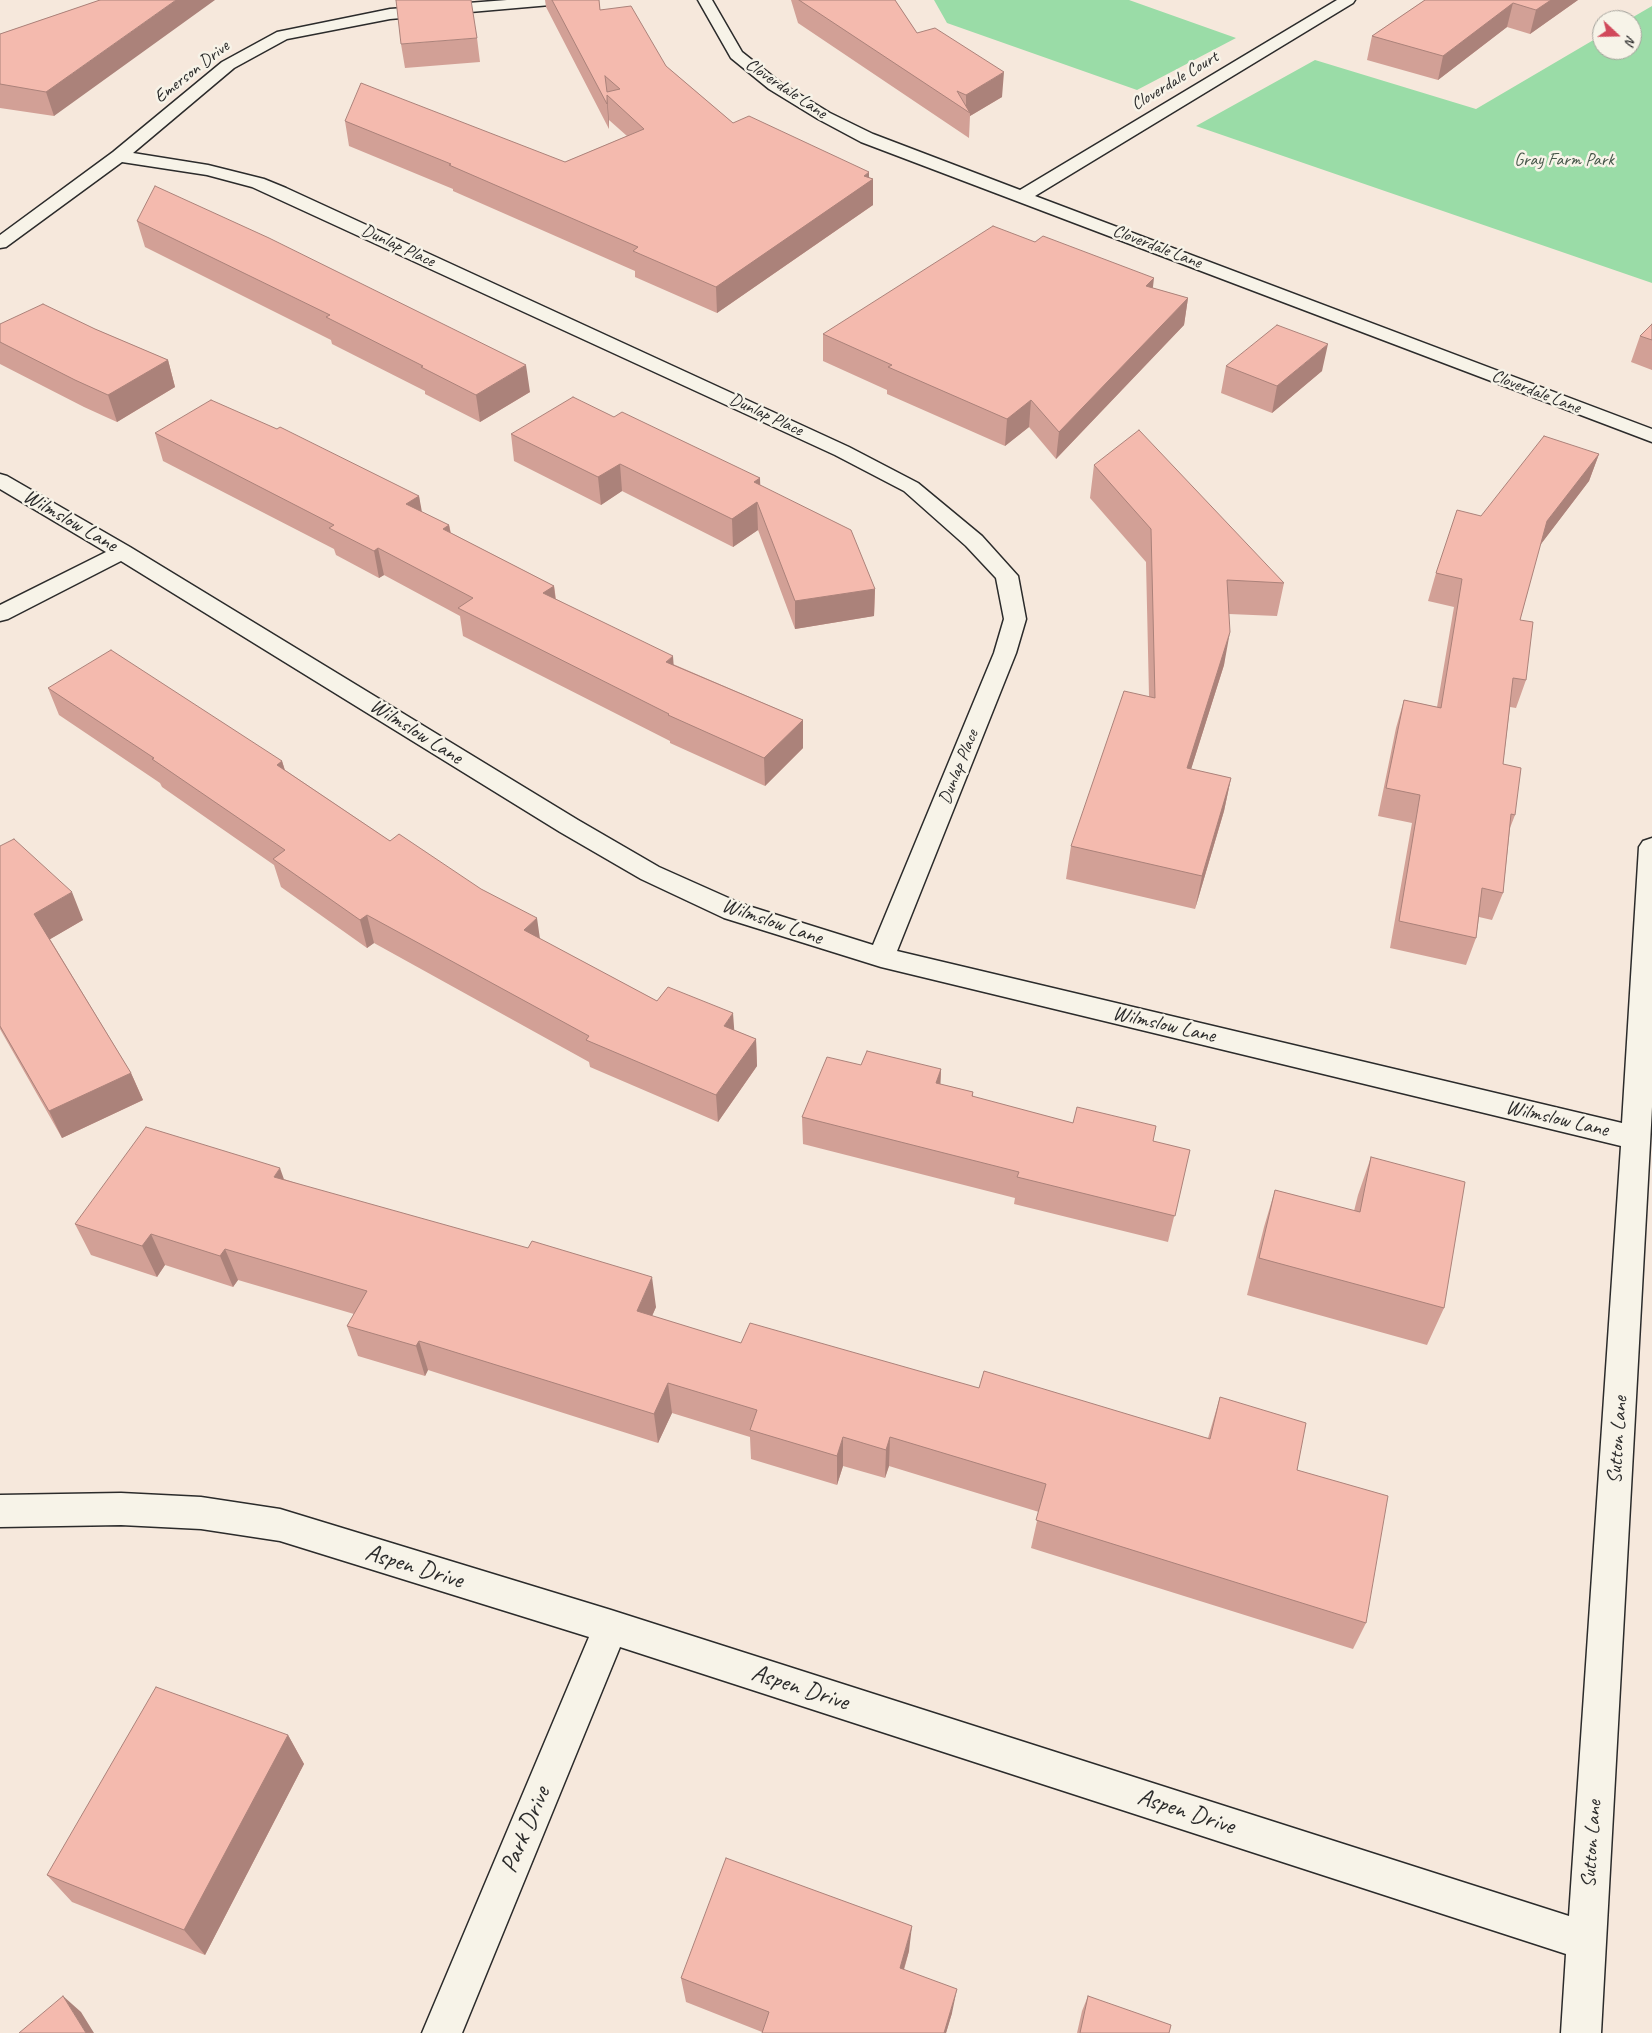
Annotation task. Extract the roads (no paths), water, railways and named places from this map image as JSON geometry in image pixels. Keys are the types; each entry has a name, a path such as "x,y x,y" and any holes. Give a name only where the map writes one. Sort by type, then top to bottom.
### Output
{"street":[{"name":"Emerson Drive","path":"0,243 119,156 228,66 282,35 390,14 562,0"},
{"name":"Cloverdale Lane","path":"705,0 736,55 775,86 824,116 867,138 1652,436"},
{"name":"Cloverdale Court","path":"1022,196 1348,0"},
{"name":"Dunlap Place","path":"119,156 216,172 258,183 280,192 842,450 911,487 974,541 1007,576 1015,619 1005,653 881,957"},
{"name":"Wilmslow Lane","path":"0,480 122,552 569,826 650,873 733,911 881,957 1636,1138"},
{"path":"0,614 122,552"},
{"name":"Sutton Lane","path":"1581,2033 1652,847"},
{"name":"Aspen Drive","path":"0,1512 139,1510 201,1513 280,1526 611,1627 1586,1942"},
{"name":"Park Drive","path":"442,2033 611,1627"}],"park label":[{"name":"Gray Farm Park","path":"1564,160"}]}
